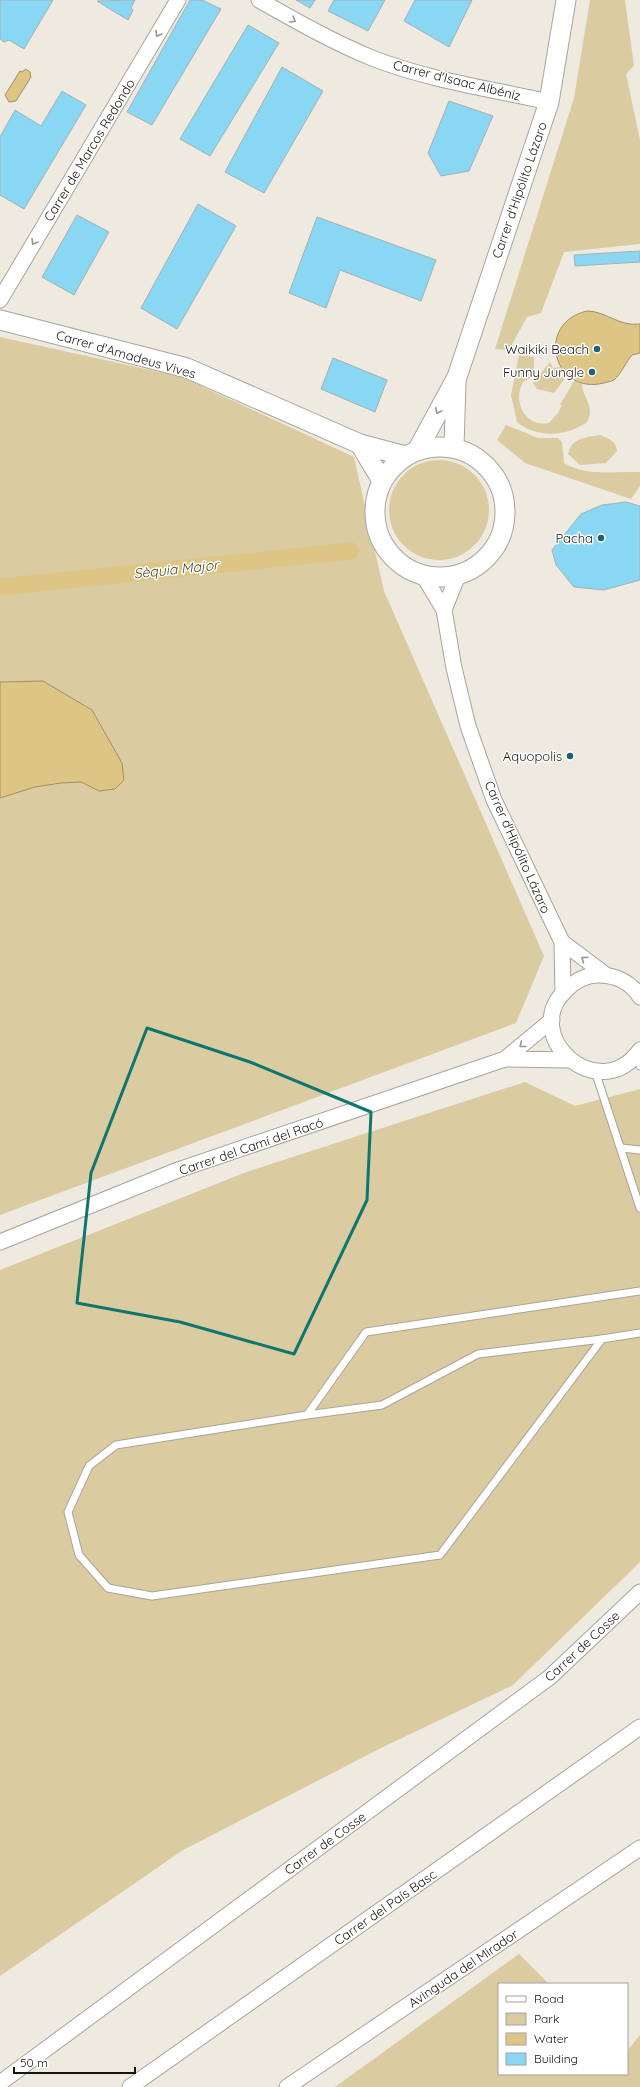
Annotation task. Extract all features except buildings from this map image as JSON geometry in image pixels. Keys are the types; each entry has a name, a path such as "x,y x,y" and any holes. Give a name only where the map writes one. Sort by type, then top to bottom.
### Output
{"street":[{"name":"Carrer de Marcos Redondo","path":"0,300 178,0"},
{"name":"Carrer d'Isaac Albéniz","path":"259,0 308,28 373,58 415,72 549,102"},
{"name":"Carrer d'Hipólito Lázaro","path":"412,452 457,377 549,102 566,0"},
{"name":"Carrer d'Amadeus Vives","path":"0,320 187,368 360,444 412,452"},
{"name":"Carrer d'Hipólito Lázaro","path":"454,447 457,377"},
{"path":"360,444 382,481"},
{"path":"430,446 454,447 470,453 484,464 495,477 502,493 505,510 504,527 497,543 487,557 473,568 458,575 435,577 423,575 410,570 398,562 380,538 374,510 376,495 388,471 412,452 430,446"},
{"name":"Carrer d'Hipólito Lázaro","path":"423,575 444,610 454,668 468,726 494,800 562,942 563,993"},
{"path":"444,610 458,575"},
{"name":"Carrer d'Hipólito Lázaro","path":"562,942 606,975"},
{"path":"639,995 624,981 606,975 594,975 582,978 563,993 554,1010 552,1020 556,1042 569,1060 586,1069 595,1071 614,1069 639,1057"},
{"name":"Carrer del Camí del Racó","path":"505,1059 552,1020"},
{"name":"Carrer del Camí del Racó","path":"0,1242 178,1170 505,1059 569,1060"},
{"name":"Carrer de Cosse","path":"0,2083 550,1677 640,1592"},
{"name":"Carrer del País Basc","path":"130,2087 640,1727"},
{"name":"Avinguda del Mirador","path":"287,2087 640,1848"}],"lane":[{"path":"595,1071 622,1148 640,1208"},
{"path":"622,1148 640,1150"},
{"path":"307,1415 366,1332 640,1291"},
{"path":"602,1340 440,1555 152,1596 108,1588 79,1555 68,1512 89,1466 116,1444 382,1405 478,1354 602,1340 640,1333"}],"highlighted area":[{"path":"147,1028 250,1062 371,1112 367,1200 294,1354 180,1322 77,1303 91,1173"}],"green space":[{"path":"590,0 625,0 634,66 626,74 640,140 640,244 564,252 541,313 527,317 509,350 495,349 574,98"},
{"path":"0,337 182,377 354,457 384,591 544,956 516,1023 0,1215"},
{"path":"519,355 534,357 534,373 532,378 524,381 520,388 519,396 520,404 527,417 533,421 549,423 558,413 562,405 560,405 574,381 582,384 590,412 587,422 570,431 552,434 533,431 517,422 511,395"},
{"path":"550,362 553,368 560,367 568,374 554,393 537,389 533,383"},
{"path":"506,425 538,438 558,438 562,442 564,463 573,467 591,472 640,472 640,486 631,499 525,463 497,440"},
{"path":"600,435 612,440 617,451 606,463 580,465 568,454 572,445 576,441"},
{"path":"439,460 458,463 475,474 486,491 489,510 486,529 475,546 458,557 439,560 420,557 403,546 392,529 389,510 392,491 403,474 420,463"},
{"path":"525,1082 575,1106 640,1089 640,1562 513,1685 383,1747 183,1850 0,1976 0,1270 249,1171"},
{"path":"519,1954 548,1983 498,1983 498,2075 628,2075 628,2050 640,2035 640,2087 335,2087"}],"water":[{"path":"26,69 30,72 31,77 16,101 9,102 5,95 20,71 22,72"},
{"name":"Waikiki Beach","path":"587,311 600,313 626,323 640,324 640,353 632,355 619,375 612,381 599,384 583,383 570,377 561,367 556,355 556,341 561,328 571,318"},
{"path":"43,681 92,710 122,763 124,780 115,789 99,791 81,782 61,783 35,787 0,798 0,682"}],"waterway":[{"name":"Sèquia Major","path":"0,587 351,551"}],"place":[{"name":"Waikiki Beach","path":"597,349"},
{"name":"Funny Jungle","path":"592,372"},
{"name":"Pacha","path":"601,538"},
{"name":"Aquopolis","path":"570,756"}]}
